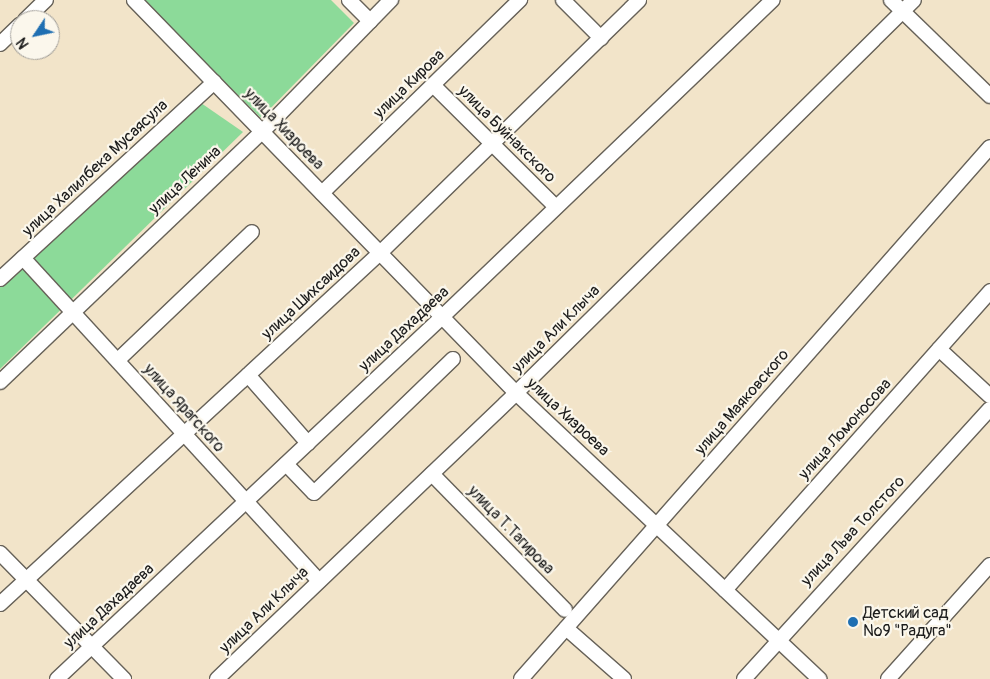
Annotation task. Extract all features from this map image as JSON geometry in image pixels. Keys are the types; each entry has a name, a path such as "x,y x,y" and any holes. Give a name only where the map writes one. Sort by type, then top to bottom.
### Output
{"street":[{"path":"36,10 46,0"},
{"name":"улица Хизроева","path":"134,0 516,393 820,679"},
{"path":"349,0 370,21"},
{"name":"улица Ленина","path":"0,382 72,311 262,132 391,0"},
{"name":"улица Кирова","path":"322,193 520,0"},
{"path":"563,0 601,38"},
{"name":"улица Шихсаидова","path":"0,604 380,253 639,0"},
{"name":"улица Дахадаева","path":"57,679 442,317 772,0"},
{"path":"890,0 990,96"},
{"name":"улица Али Клыча","path":"217,679 516,393 914,0"},
{"path":"0,44 10,34"},
{"name":"улица Халилбека Мусаясула","path":"0,279 214,82"},
{"name":"улица Буйнакского","path":"433,84 556,208"},
{"name":"улица Маяковского","path":"521,679 990,147"},
{"path":"118,360 252,232"},
{"name":"улица Ярагского","path":"23,258 319,581"},
{"name":"улица Ломоносова","path":"725,590 990,291"},
{"path":"939,349 990,396"},
{"path":"286,464 314,493 453,359"},
{"path":"248,375 308,444"},
{"name":"улица Льва Толстого","path":"744,679 777,639 990,409"},
{"name":"улица Т.Тагирова","path":"432,474 565,610"},
{"path":"0,553 124,679"},
{"path":"888,679 990,565"},
{"path":"566,628 624,679"}],"green space":[{"path":"142,0 331,0 354,23 261,118"},
{"path":"201,103 243,132 0,369 0,286"}],"place":[{"name":"Детский сад №9 \"Радуга\"","path":"853,622"}]}
